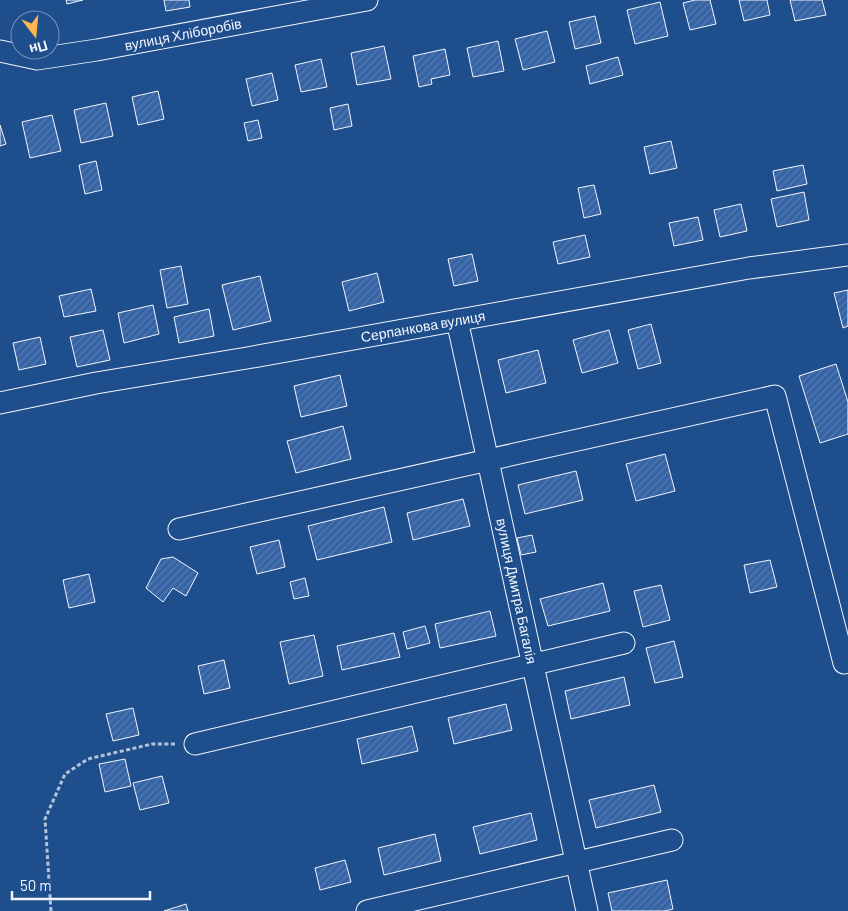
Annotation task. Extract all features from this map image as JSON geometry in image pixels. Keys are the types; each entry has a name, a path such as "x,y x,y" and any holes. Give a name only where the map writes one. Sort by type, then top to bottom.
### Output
{"street":[{"name":"вулиця Хліборобів","path":"0,51 37,59 97,50 367,0"},
{"name":"Серпанкова вулиця","path":"0,403 96,383 248,358 749,268 848,255"},
{"name":"вулиця Дмитра Багалія","path":"457,320 587,911"},
{"path":"179,529 775,396 844,663"},
{"path":"195,744 624,643"},
{"path":"367,911 672,840"}],"path":[{"path":"51,911 45,819 65,774 88,759 152,744 195,744"}],"building":[{"path":"66,0 83,0 67,4"},
{"path":"164,0 189,0 190,7 166,11"},
{"path":"695,0 710,0 716,24 690,30 683,3"},
{"path":"739,0 767,0 770,15 744,21"},
{"path":"790,0 822,0 826,15 795,21"},
{"path":"660,2 668,36 635,44 627,10"},
{"path":"595,16 601,43 575,49 569,22"},
{"path":"547,31 555,62 523,70 515,39"},
{"path":"498,41 504,71 473,77 467,48"},
{"path":"384,46 391,79 357,85 351,53"},
{"path":"445,49 450,75 431,79 432,84 419,87 413,56"},
{"path":"618,57 623,75 590,84 586,66"},
{"path":"321,59 327,87 301,92 295,65"},
{"path":"272,73 278,100 252,106 246,79"},
{"path":"158,91 164,119 138,125 132,97"},
{"path":"106,103 113,136 81,143 74,110"},
{"path":"348,104 352,126 334,130 330,108"},
{"path":"52,115 61,151 30,158 22,122"},
{"path":"258,120 262,138 248,141 244,123"},
{"path":"0,125 6,144 0,146"},
{"path":"671,141 677,168 650,174 644,147"},
{"path":"96,161 102,190 85,194 79,165"},
{"path":"803,165 807,184 777,191 773,171"},
{"path":"594,185 601,214 584,218 578,188"},
{"path":"804,192 809,220 777,227 771,199"},
{"path":"741,204 747,231 720,237 714,210"},
{"path":"698,217 703,240 674,246 669,223"},
{"path":"585,235 590,257 558,264 553,242"},
{"path":"472,254 478,281 454,286 448,259"},
{"path":"181,266 188,304 167,308 160,270"},
{"path":"377,273 384,302 349,311 342,282"},
{"path":"260,276 271,321 233,330 222,285"},
{"path":"91,289 96,311 64,317 59,296"},
{"path":"848,290 848,326 843,328 834,293"},
{"path":"153,305 159,334 124,343 118,313"},
{"path":"209,309 214,336 179,343 174,317"},
{"path":"651,324 661,363 638,369 628,330"},
{"path":"103,330 110,360 77,367 70,337"},
{"path":"609,330 618,363 582,373 573,340"},
{"path":"40,337 46,364 19,370 13,343"},
{"path":"538,350 546,383 506,393 498,360"},
{"path":"836,364 848,402 848,434 820,443 799,376"},
{"path":"340,375 347,406 301,417 294,386"},
{"path":"343,426 351,459 296,473 287,441"},
{"path":"665,454 675,491 636,501 626,464"},
{"path":"576,471 583,500 525,514 518,485"},
{"path":"463,499 470,526 413,540 407,513"},
{"path":"384,507 392,542 317,560 308,526"},
{"path":"532,535 536,552 521,555 517,538"},
{"path":"279,540 285,567 257,574 250,547"},
{"path":"173,557 198,573 186,596 173,588 163,602 146,588 161,559"},
{"path":"770,560 777,587 750,593 744,565"},
{"path":"89,574 95,602 69,608 63,580"},
{"path":"305,578 309,596 294,599 290,582"},
{"path":"603,583 610,611 548,626 540,599"},
{"path":"661,585 670,620 643,627 634,591"},
{"path":"490,611 496,636 440,648 435,624"},
{"path":"425,626 430,643 407,649 403,632"},
{"path":"394,633 400,657 342,670 337,646"},
{"path":"314,635 323,676 289,684 280,642"},
{"path":"674,641 683,677 655,683 646,648"},
{"path":"224,660 230,688 204,694 198,666"},
{"path":"624,677 630,705 571,719 565,691"},
{"path":"506,704 512,730 454,744 448,718"},
{"path":"133,708 139,735 113,741 106,714"},
{"path":"412,726 418,751 362,764 357,739"},
{"path":"125,759 131,786 105,792 99,764"},
{"path":"162,776 169,803 140,810 133,783"},
{"path":"654,785 661,812 596,828 589,800"},
{"path":"531,813 537,840 480,854 473,827"},
{"path":"435,834 441,861 384,875 378,848"},
{"path":"345,860 351,882 320,890 315,868"},
{"path":"667,880 673,909 665,911 612,911 608,893"},
{"path":"186,904 188,911 164,911"}]}
